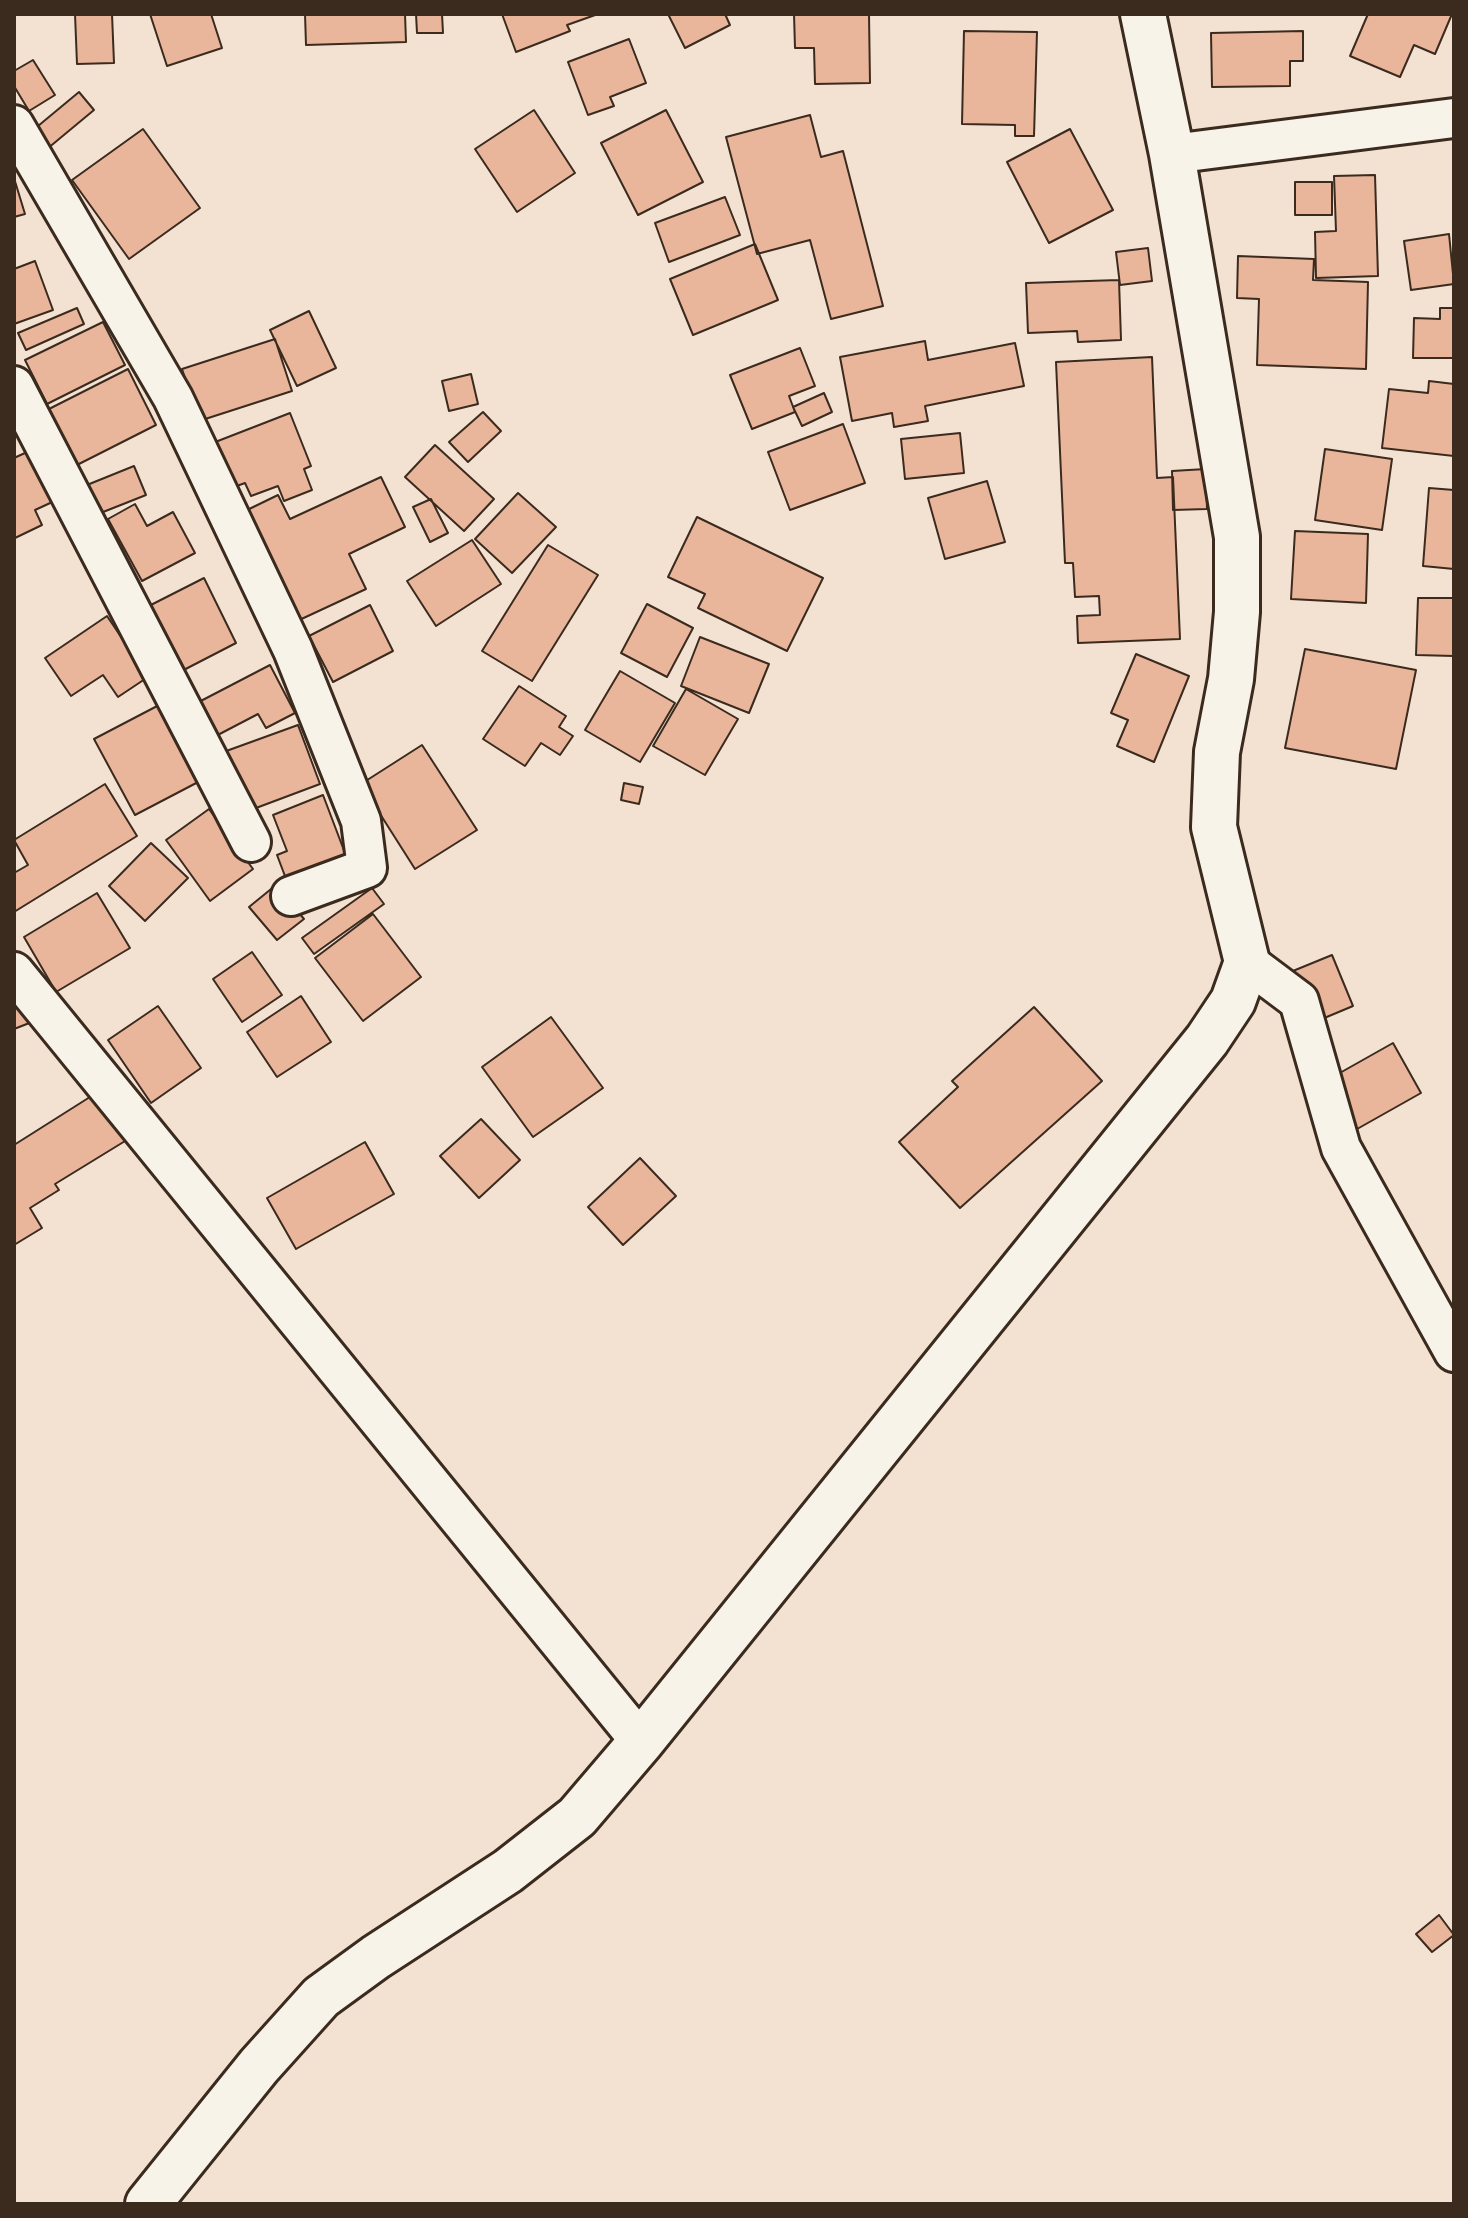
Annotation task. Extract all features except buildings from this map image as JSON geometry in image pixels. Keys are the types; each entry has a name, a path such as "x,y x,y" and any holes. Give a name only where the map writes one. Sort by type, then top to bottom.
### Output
{"main road":[{"path":"148,2204 259,2066 321,1997 376,1957 508,1871 577,1817 641,1742 1207,1040 1233,1001 1247,962 1214,827 1217,752 1231,679 1237,612 1237,537 1172,154 1139,15"}],"street":[{"path":"1172,154 1454,118"},
{"path":"14,125 173,398 293,650 361,821 367,868 291,896"},
{"path":"14,386 251,842"},
{"path":"1247,962 1299,1001 1341,1148 1454,1352"},
{"path":"14,972 641,1742"}]}
